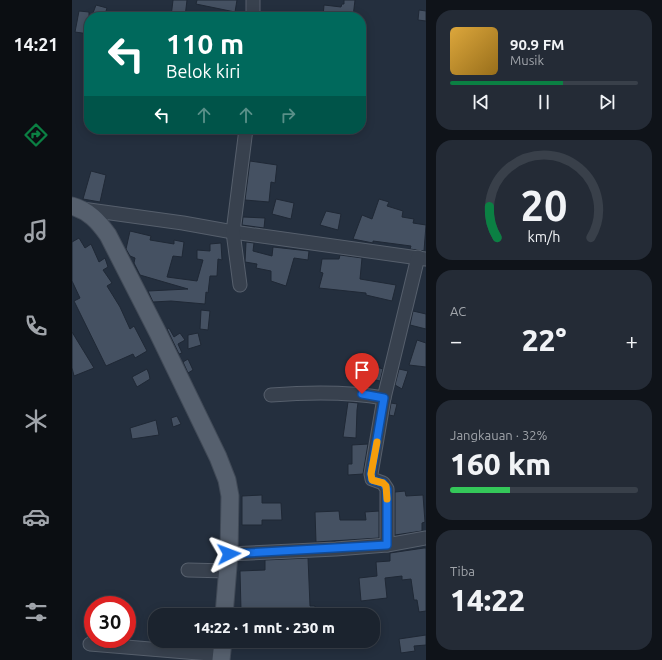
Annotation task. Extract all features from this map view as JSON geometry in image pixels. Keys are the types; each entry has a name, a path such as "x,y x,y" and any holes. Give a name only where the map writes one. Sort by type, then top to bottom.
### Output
{"main road":[{"path":"77,208 98,221 108,236 158,333 218,457 227,480 230,496 229,554 225,608"}],"street":[{"path":"253,0 253,12"},
{"path":"240,285 233,232 245,134"},
{"path":"77,208 183,223 233,232 422,258 384,398 371,474 372,480 383,483 387,489 387,545"},
{"path":"271,395 329,392 362,394 384,398"},
{"path":"229,554 387,545 426,538"},
{"path":"188,570 228,571"},
{"path":"136,647 222,652"}],"building":[{"path":"173,0 187,0 186,12 172,12"},
{"path":"197,0 237,0 235,12 196,4"},
{"path":"344,0 355,0 354,12 323,12 324,5 341,7 342,4 344,4"},
{"path":"96,5 107,8 106,12 93,12"},
{"path":"419,10 426,11 426,21 418,20"},
{"path":"79,11 89,12 84,12 84,33 75,32"},
{"path":"250,161 277,165 275,183 271,182 269,202 245,200"},
{"path":"91,171 106,175 100,202 83,199"},
{"path":"276,199 294,203 291,219 272,214"},
{"path":"379,199 389,202 387,206 403,211 402,217 414,219 413,223 426,225 424,251 410,249 411,246 373,241 373,243 353,239 362,215 372,219"},
{"path":"326,211 341,214 338,230 320,225"},
{"path":"243,217 265,218 264,228 242,225"},
{"path":"130,231 151,236 150,240 174,244 174,240 184,242 182,257 173,256 167,277 197,281 203,260 197,259 197,250 210,251 210,244 221,243 222,260 218,259 217,276 210,276 205,304 171,301 153,302 148,291 188,289 140,275 134,263 135,258 130,256 126,249"},
{"path":"79,238 85,248 91,244 99,262 105,258 108,267 103,270 112,283 107,286 120,307 130,329 134,326 147,351 135,358 133,354 106,366 74,301 80,298 72,281 72,242"},
{"path":"246,242 254,243 253,251 272,256 273,247 309,251 308,260 294,258 286,286 271,281 271,271 256,268 257,264 245,262"},
{"path":"340,255 362,258 360,279 396,285 392,301 366,295 366,293 319,288 323,273 320,272 322,259 339,259"},
{"path":"201,310 210,311 208,330 200,329"},
{"path":"413,311 426,314 426,329 410,325"},
{"path":"169,328 174,337 180,333 185,340 178,344 182,353 179,354 167,329"},
{"path":"72,332 94,368 74,376 72,368"},
{"path":"198,333 201,345 188,349 188,335"},
{"path":"417,340 426,343 426,367 409,365"},
{"path":"188,359 193,370 188,373 183,362"},
{"path":"355,360 383,369 380,381 350,374"},
{"path":"147,369 150,379 137,387 132,377"},
{"path":"399,369 408,371 402,389 395,385"},
{"path":"348,402 358,403 356,438 343,437"},
{"path":"391,403 397,404 394,416 389,415"},
{"path":"177,416 181,424 173,427 171,418"},
{"path":"156,420 159,435 132,439 130,428"},
{"path":"368,444 363,474 348,475 348,464 352,464 352,445"},
{"path":"405,491 406,496 423,495 425,522 422,523 422,531 395,535 395,492"},
{"path":"262,495 262,503 281,503 282,520 262,520 262,525 242,525 242,496"},
{"path":"339,511 340,520 366,520 365,512 379,511 379,538 316,542 315,512"},
{"path":"426,548 426,611 419,612 417,600 414,600 411,579 402,580 402,576 385,578 387,598 361,601 359,578 377,576 376,562 390,561 390,553"},
{"path":"308,558 310,606 315,606 315,608 241,608 240,571 265,570 265,560"},
{"path":"426,635 426,645 414,646 415,651 401,653 399,639"}],"slow traffic":[{"path":"377,442 371,474 372,480 383,483 386,486 387,499"}],"route":[{"path":"229,554 387,545 387,489 383,483 372,480 371,474 384,398 362,394"}]}
